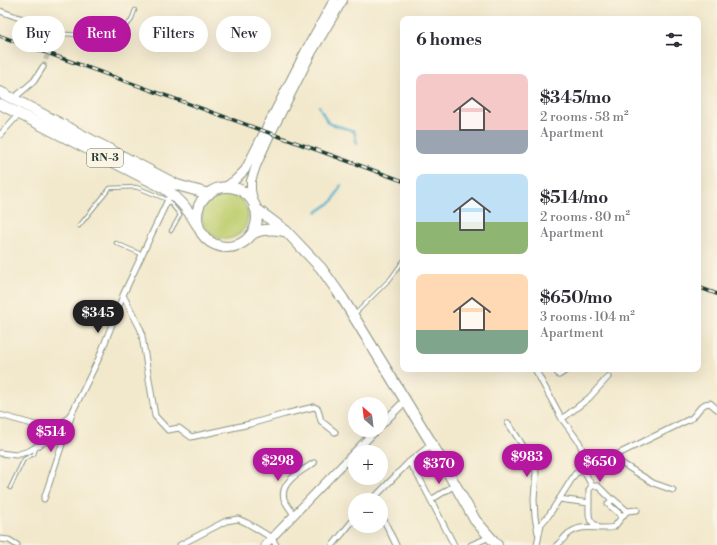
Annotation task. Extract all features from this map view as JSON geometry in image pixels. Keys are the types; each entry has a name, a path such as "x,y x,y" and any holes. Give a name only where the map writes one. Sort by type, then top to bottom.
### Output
{"highway":[{"name":"RN-3","path":"0,92 177,186 209,194"},
{"name":"RN-3","path":"0,104 164,188 170,197 189,210 198,226"},
{"path":"249,237 255,226 256,214 254,206 247,195 236,189 224,188 216,190 204,199 198,212 198,226 206,239 220,246 230,247 240,244 249,237 253,233 266,230 277,229 286,231"},
{"path":"254,206 286,231 321,268 353,316 432,444 475,520 494,541"}],"main road":[{"path":"224,188 245,170 307,48 334,0"},
{"path":"254,206 251,181 256,166 308,59 343,0"},
{"path":"388,417 405,401"},
{"path":"266,545 274,542 294,515 369,437"}],"street":[{"path":"0,11 14,16"},
{"path":"12,99 34,81 44,67"},
{"path":"0,135 19,114"},
{"path":"44,499 73,411 98,358 141,254 170,197"},
{"path":"123,295 141,330 155,416 168,430 179,428 191,437 250,424 314,407 318,409 321,421 335,432"},
{"path":"537,372 562,419 579,442 589,466"},
{"path":"562,419 589,398 608,376"},
{"path":"537,545 541,524 549,515 575,474 692,418 705,404 710,403 717,410"},
{"path":"0,453 16,455 22,454 46,441 57,431 73,411"},
{"path":"0,415 57,431"},
{"path":"508,423 535,464 534,517 538,535"},
{"path":"380,493 409,462 432,444"},
{"path":"612,457 653,483 673,490"},
{"path":"409,462 421,481 454,545"},
{"path":"294,515 284,498 284,489 290,480 314,463"},
{"path":"583,469 592,486"},
{"path":"431,500 455,485"},
{"path":"592,486 598,486 612,500 613,499 627,511"},
{"path":"592,486 589,490 588,518 592,524 599,528"},
{"path":"559,499 589,503"},
{"path":"612,500 608,504 622,516"},
{"path":"557,545 564,541 570,532 588,527 614,527 627,511 637,510"},
{"path":"180,545 232,519 238,519 247,523 274,542"},
{"path":"333,545 348,527"},
{"path":"388,528 396,545"},
{"path":"0,539 9,540 17,545"},
{"path":"471,545 494,541"}],"lane":[{"path":"65,34 92,36 118,32 131,21 135,10"},
{"path":"79,226 110,188 136,187 170,197 180,215 171,231"},
{"path":"116,243 141,254"},
{"path":"353,316 391,278 400,265"},
{"path":"10,488 24,459 34,454 36,446"}],"green space":[{"path":"230,193 242,199 247,207 247,225 242,233 234,238 220,239 208,233 203,225 202,211 208,199 216,194"}],"waterway":[{"path":"319,106 328,123 354,131 357,144"},
{"path":"317,212 333,201 341,185"}],"tunnel":[{"path":"43,67 48,52"}],"railway":[{"path":"0,36 400,180"},
{"path":"701,288 717,294"}]}
